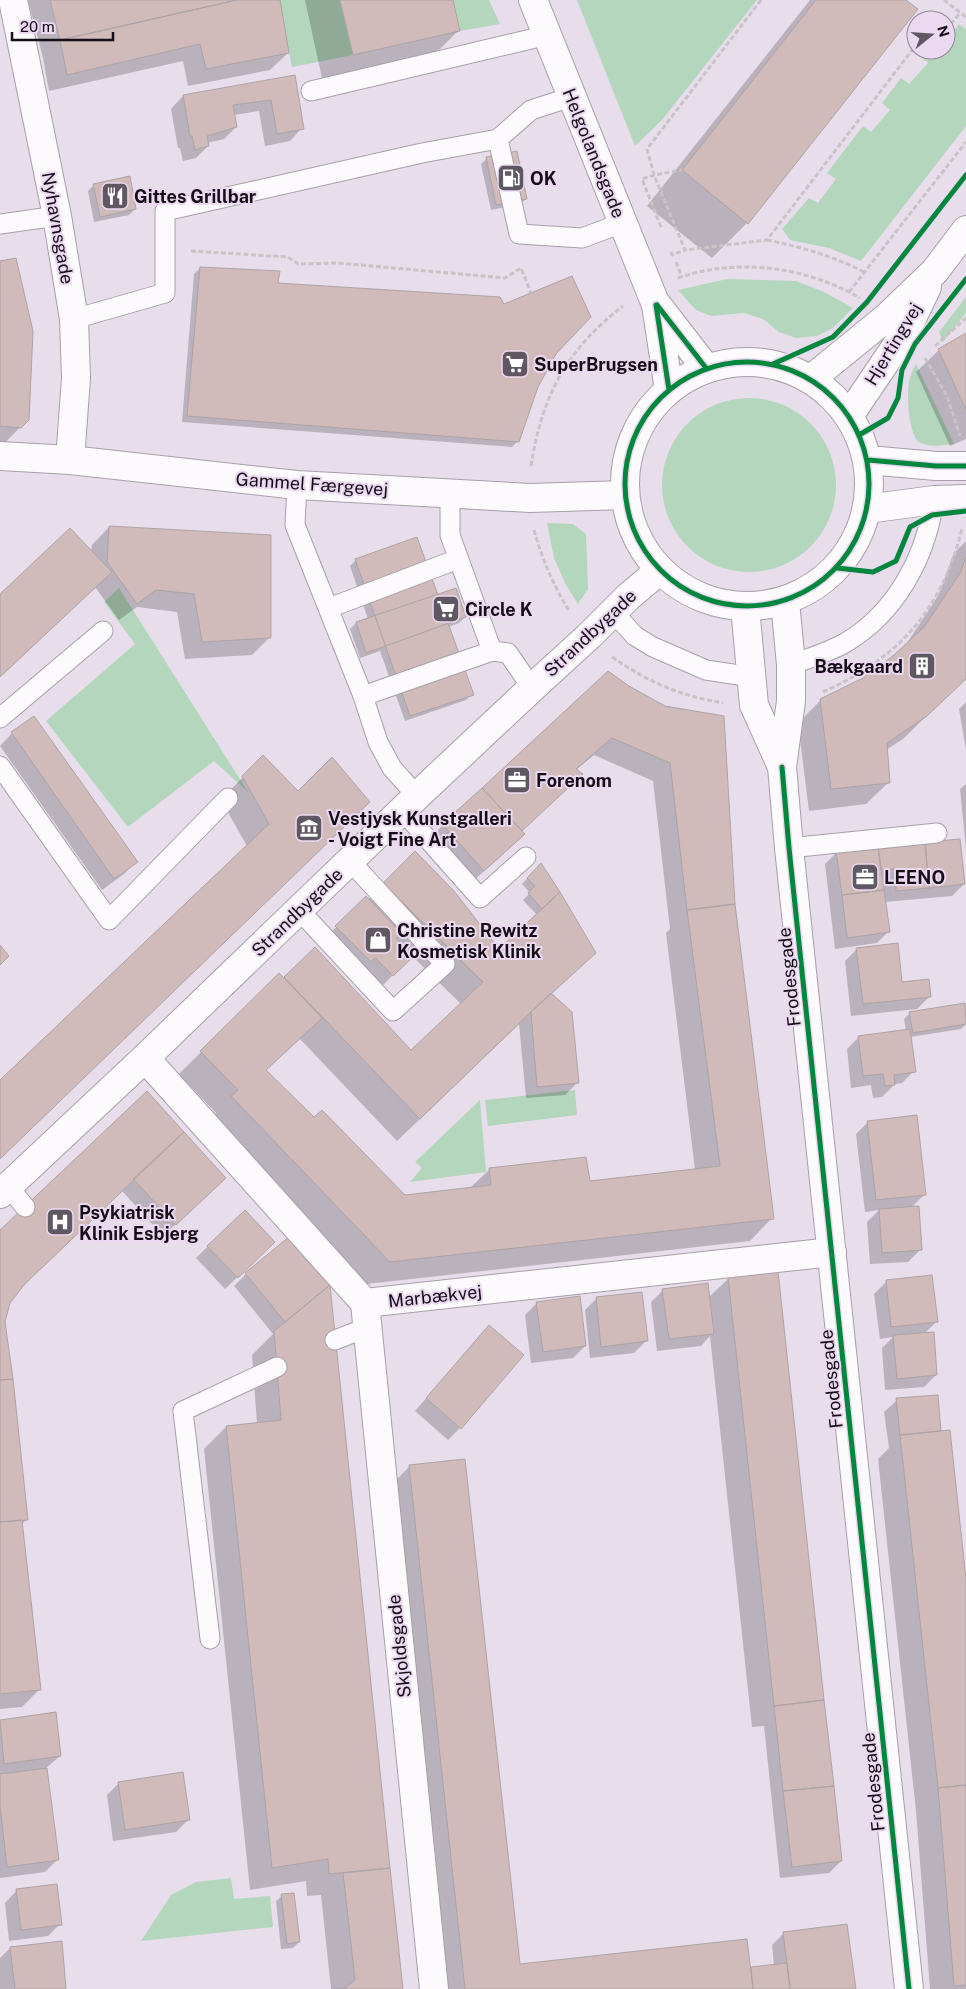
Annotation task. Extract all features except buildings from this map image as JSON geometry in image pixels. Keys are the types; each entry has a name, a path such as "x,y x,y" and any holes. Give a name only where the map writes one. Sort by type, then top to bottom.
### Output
{"street":[{"name":"Nyhavnsgade","path":"13,0 57,216 74,319 76,378 70,460"},
{"name":"Helgolandsgade","path":"533,0 653,297 669,390"},
{"name":"Hjertingvej","path":"849,416 896,325 966,230"},
{"name":"Helgolandsgade","path":"653,297 706,368"},
{"name":"Hjertingvej","path":"811,379 896,325"},
{"path":"751,361 773,364 811,379 838,402 849,416 860,435 868,460 870,484 867,509 856,541 837,568 815,586 785,601 765,606 745,607 714,602 685,589 660,570 642,548 631,522 625,495 626,465 634,437 648,411 669,390 693,374 728,362 751,361"},
{"name":"Gammel Færgevej","path":"0,456 70,460 296,485 530,498 625,495"},
{"path":"868,460 936,466 966,466"},
{"path":"867,509 934,500 966,499"},
{"name":"Strandbygade","path":"11,1196 146,1058 409,803 660,570"},
{"name":"Frodesgade","path":"785,601 791,665 791,700 782,767 789,848 909,1989"},
{"name":"Frodesgade","path":"745,607 754,705 782,767"},
{"name":"Marbækvej","path":"146,1058 366,1315 832,1252"},
{"name":"Skjoldsgade","path":"366,1315 434,1989"}],"lane":[{"path":"311,91 548,35"},
{"path":"74,319 165,293 165,211 422,153 498,139 531,110 571,97"},
{"path":"498,139 519,234 582,238 622,223"},
{"path":"0,224 57,216"},
{"path":"296,485 295,525 364,696 378,742 409,803 480,898 526,857"},
{"path":"450,493 450,534 492,651"},
{"path":"791,665 844,644 872,623 901,590 915,567 921,552 932,515 934,500"},
{"path":"329,608 458,559"},
{"path":"613,612 635,636 653,647 706,670 752,677"},
{"path":"0,718 103,631"},
{"path":"364,696 492,651 508,653 532,688"},
{"path":"0,766 109,920 228,798"},
{"path":"789,848 937,833"},
{"path":"299,910 394,1011 445,964 350,861"},
{"path":"335,1340 366,1315"},
{"path":"210,1639 183,1411 277,1367"}],"path":[{"path":"685,250 654,175 647,149 761,0"},
{"path":"944,0 966,17"},
{"path":"956,18 960,13"},
{"path":"767,240 906,58"},
{"path":"849,292 966,142"},
{"path":"662,230 642,179 682,170"},
{"path":"669,246 672,255 685,250 767,240 815,252 844,262 864,272"},
{"path":"165,250 288,257 298,264 338,263 506,278 521,268 531,293"},
{"path":"530,498 530,466 545,404 559,376 577,350 598,326 623,306 653,297 682,277 715,269 750,267 784,270 818,278 849,292 896,325 924,356 947,396 962,440 966,466"},
{"path":"924,356 966,318"}],"green space":[{"path":"278,0 340,0 353,55 292,67"},
{"path":"453,0 489,0 500,24 460,31"},
{"path":"577,0 757,0 662,120 635,146"},
{"path":"959,24 966,29 966,126 861,261 829,248 790,240 782,229 809,198 818,203 836,179 827,173 863,126 871,132 890,110 882,103 901,78 909,84 928,63 925,60 956,60 956,28"},
{"path":"727,279 796,281 824,292 853,308 833,328 817,336 796,338 779,332 763,319 744,313 711,316 696,310 678,290"},
{"path":"966,297 966,313 943,342 939,332"},
{"path":"916,364 954,444 927,445 919,442 915,437 910,421 908,392 910,376"},
{"path":"740,398 758,398 790,408 811,423 826,444 836,476 836,494 826,526 811,547 790,562 774,568 758,572 740,572 708,562 687,547 672,526 666,510 662,494 662,476 672,444 687,423 708,408 724,402"},
{"path":"547,523 573,524 586,534 588,589 578,604 566,585 554,558"},
{"path":"119,588 248,792 214,761 128,827 46,721 135,644 104,602"},
{"path":"575,1090 577,1115 488,1126 485,1100"},
{"path":"480,1100 486,1172 410,1182 422,1168 415,1162"},
{"path":"231,1878 234,1899 270,1896 273,1927 141,1941 171,1895 196,1882"}],"cycle path":[{"path":"773,364 833,337 867,302 966,175"},
{"path":"859,435 888,418 898,398 902,370 915,344 966,279"},
{"path":"656,305 669,390"},
{"path":"657,305 706,368"},
{"path":"735,362 759,362 782,367 805,376 825,390 841,406 849,416 860,437 867,460 869,484 867,508 855,542 841,562 825,578 805,592 782,601 759,606 735,606 712,601 689,592 669,578 653,562 639,542 630,519 625,496 625,472 630,449 639,426 653,406 669,390 689,376 712,367 735,362"},
{"path":"868,460 936,466 966,466"},
{"path":"837,568 873,572 896,561 910,527 932,515 966,511"},
{"path":"782,767 909,1989"}],"place":[{"name":"OK","path":"511,178"},
{"name":"Gittes Grillbar","path":"115,196"},
{"name":"SuperBrugsen","path":"515,364"},
{"name":"Circle K","path":"446,609"},
{"name":"Bækgaard","path":"922,666"},
{"name":"Forenom","path":"517,780"},
{"name":"Vestjysk Kunstgalleri - Voigt Fine Art","path":"309,828"},
{"name":"LEENO","path":"865,877"},
{"name":"Christine Rewitz Kosmetisk Klinik","path":"378,940"},
{"name":"Psykiatrisk Klinik Esbjerg","path":"60,1222"}]}
